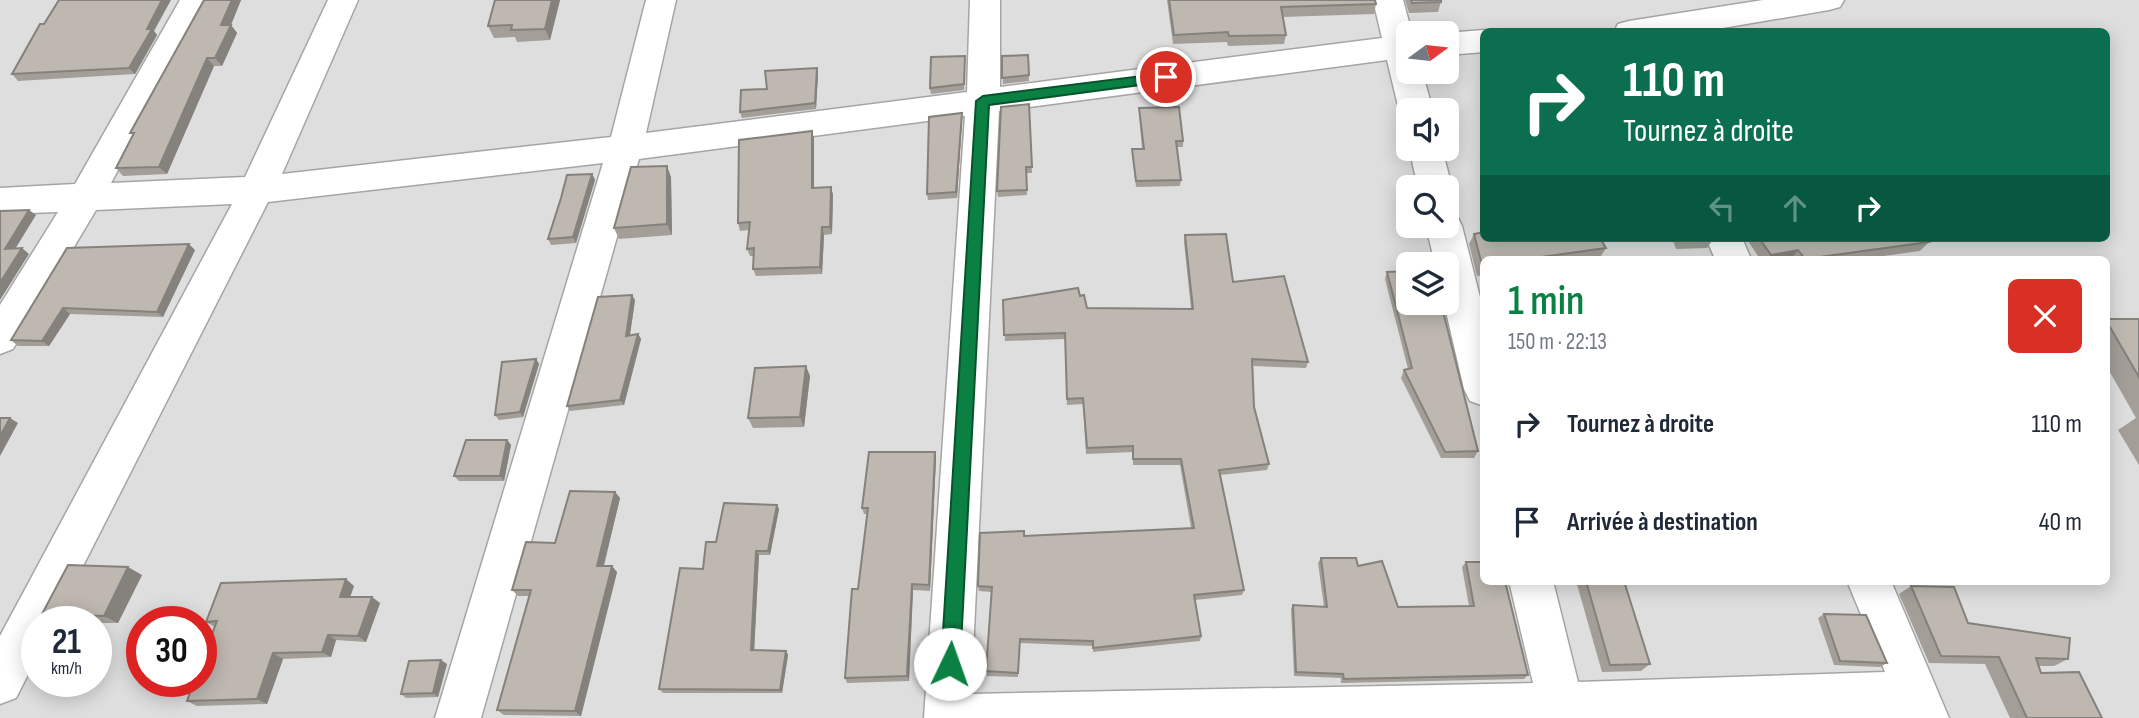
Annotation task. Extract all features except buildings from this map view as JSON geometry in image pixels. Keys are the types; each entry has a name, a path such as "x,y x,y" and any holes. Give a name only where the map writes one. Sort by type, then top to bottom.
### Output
{"street":[{"path":"0,338 86,197 195,0"},
{"path":"0,682 257,190 343,0"},
{"path":"458,718 625,148 661,0"},
{"path":"985,0 983,101 947,718 1921,706 1871,585"},
{"path":"1388,0 1396,22"},
{"path":"1623,0 1636,28"},
{"path":"1656,28 1829,0"},
{"path":"1460,43 1480,41"},
{"path":"0,201 257,190 625,148 1396,47"},
{"path":"1447,238 1480,372"},
{"path":"1532,585 1563,711"}],"shaded area":[{"path":"0,0 2139,0 2139,718 0,718"}],"route":[{"path":"950,664 983,101 1166,77"}]}
